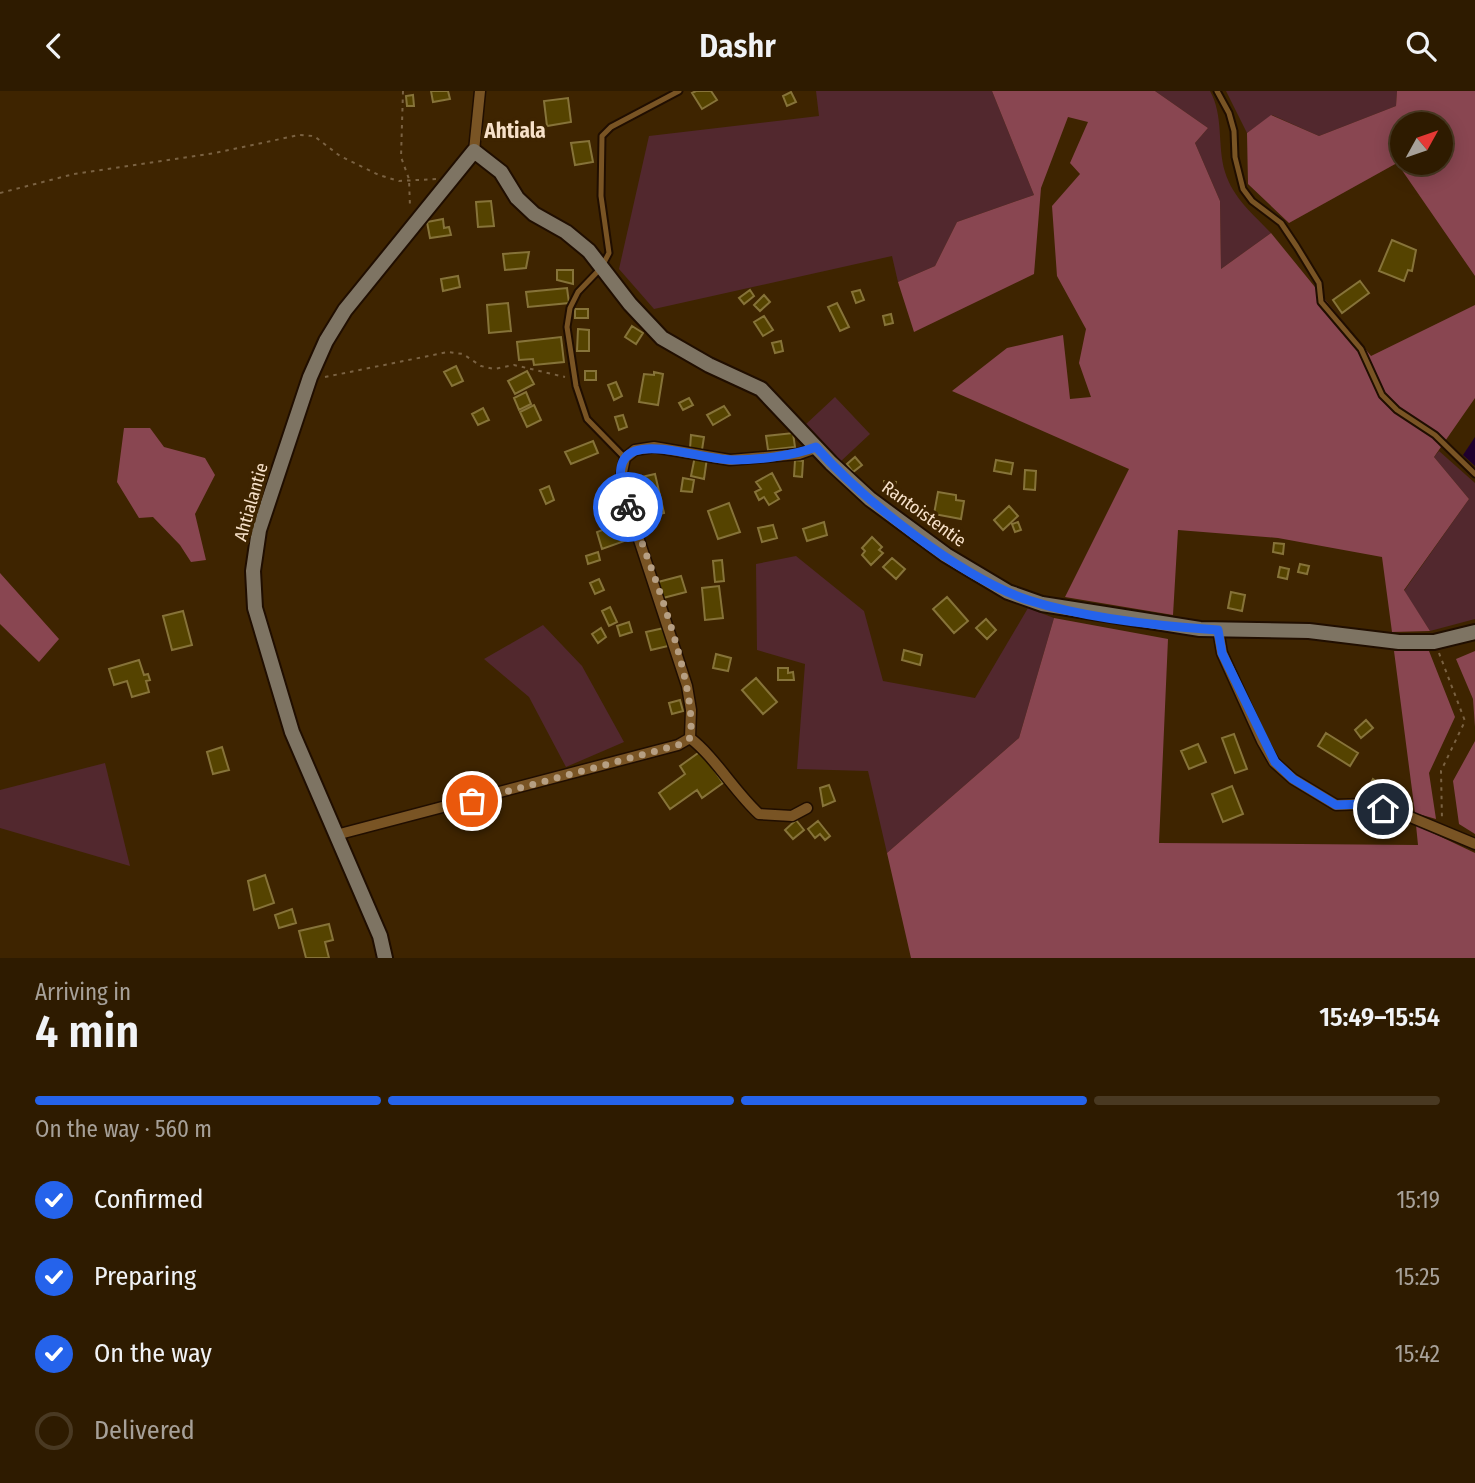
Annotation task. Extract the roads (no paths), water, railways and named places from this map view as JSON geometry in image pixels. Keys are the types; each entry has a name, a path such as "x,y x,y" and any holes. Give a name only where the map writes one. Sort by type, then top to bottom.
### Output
{"street":[{"path":"474,151 480,91"},
{"name":"Ahtialantie","path":"385,958 380,936 292,732 255,608 253,571 259,530 310,377 345,310 474,151"},
{"name":"Rantoistentie","path":"474,151 501,172 517,198 534,214 575,238 662,338 709,365 761,389 870,499 921,538 1008,592 1042,604 1116,618 1218,630 1309,631 1399,642 1434,642 1475,632"},
{"path":"690,738 692,725 687,686 620,482 625,458 635,450 654,447 730,460 799,454 816,447"},
{"path":"1218,630 1222,653 1262,741 1275,762 1293,779 1336,805 1364,804 1442,828 1475,843"},
{"path":"336,835 678,745 690,738"},
{"path":"690,738 701,746 730,785 759,814 792,816 807,808"}],"lane":[{"path":"625,458 586,419 574,378 567,327 570,308 578,292 601,268 609,253 601,196 602,136 611,127 679,91"},
{"path":"1217,91 1229,113 1234,131 1243,189 1252,201 1281,223 1319,283 1321,302 1361,349 1382,395 1397,410 1435,435 1475,474"}],"district":[{"name":"Ahtiala","path":"515,131"}]}
